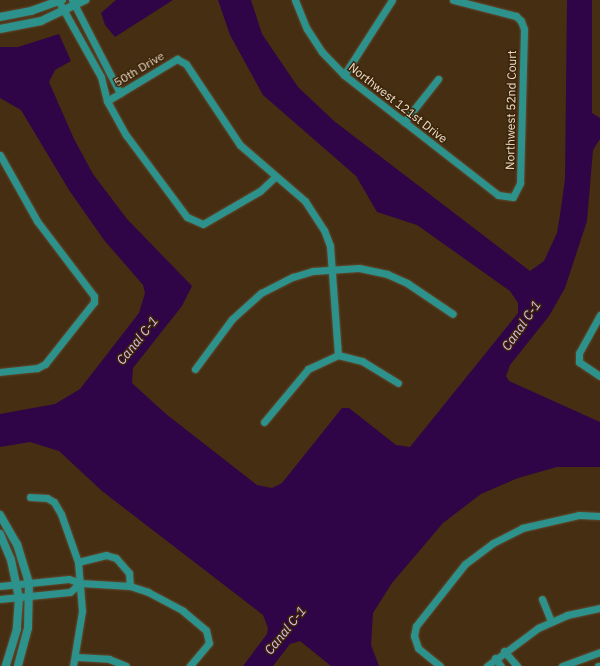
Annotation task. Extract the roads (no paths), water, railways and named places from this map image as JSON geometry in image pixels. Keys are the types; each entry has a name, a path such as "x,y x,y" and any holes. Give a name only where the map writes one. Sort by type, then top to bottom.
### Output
{"street":[{"path":"0,16 59,0 64,12 101,77 107,101 145,165 195,223 203,224 226,212 274,178 305,201 316,214 330,246 338,355"},
{"path":"0,29 35,23 64,12 74,3 85,0"},
{"name":"Northwest 121st Drive","path":"295,0 307,29 322,52 344,75 498,196 513,197"},
{"path":"344,75 392,0"},
{"name":"Northwest 52nd Court","path":"453,0 512,15 521,21 524,29 520,183 513,197"},
{"path":"74,3 120,93"},
{"name":"50th Drive","path":"107,101 167,64 182,60 240,144 274,178"},
{"path":"404,122 438,79"},
{"path":"0,154 37,221 94,296 94,302 45,364 37,368 0,372"},
{"path":"195,369 232,319 261,293 293,277 332,267 359,268 387,274 414,287 453,314"},
{"path":"600,315 579,352 579,362 600,376"},
{"path":"264,422 308,368 338,355 362,361 398,383"},
{"path":"30,497 48,498 54,502 62,514 78,562 82,612 76,657 73,666"},
{"path":"0,515 17,544 28,583 30,596 28,628 18,666"},
{"path":"440,666 418,648 414,636 416,626 439,594 464,564 493,543 522,528 548,520 579,515 600,516"},
{"path":"0,534 17,584 18,597 17,629 6,666"},
{"path":"78,562 106,555 116,558 129,573 130,586"},
{"path":"0,586 69,578 80,583 130,586 148,592 183,612 206,630 209,636 209,643 190,666"},
{"path":"0,599 70,592 80,583"},
{"path":"542,599 551,621"},
{"path":"487,666 504,651 551,621 600,608"},
{"path":"504,651 514,663 505,666"},
{"path":"562,666 600,652"},
{"path":"76,657 109,659 126,666"},
{"path":"495,658 501,666"}],"water":[{"path":"116,0 173,0 115,37 105,25 101,13"},
{"name":"Canal C-1","path":"218,0 251,0 262,34 298,87 334,121 530,271 544,261 557,233 565,179 567,0 592,0 592,113 600,118 600,139 593,150 587,221 565,288 549,316 510,365 506,376 509,381 600,422 600,467 557,467 518,478 481,494 443,523 392,583 373,613 371,645 379,666 331,666 300,641 290,644 273,666 243,666 267,634 268,628 263,615 102,491 59,451 30,442 0,447 0,414 55,404 80,389 139,313 145,293 143,285 104,240 69,190 21,110 0,98 0,47 18,47 59,34 71,61 55,70 49,82 74,139 93,174 127,219 192,286 182,306 133,368 132,383 166,414 257,485 272,488 282,483 342,408 349,408 396,445 410,447 518,313 518,303 510,291 417,225 377,212 356,176 263,95 230,35"}]}
